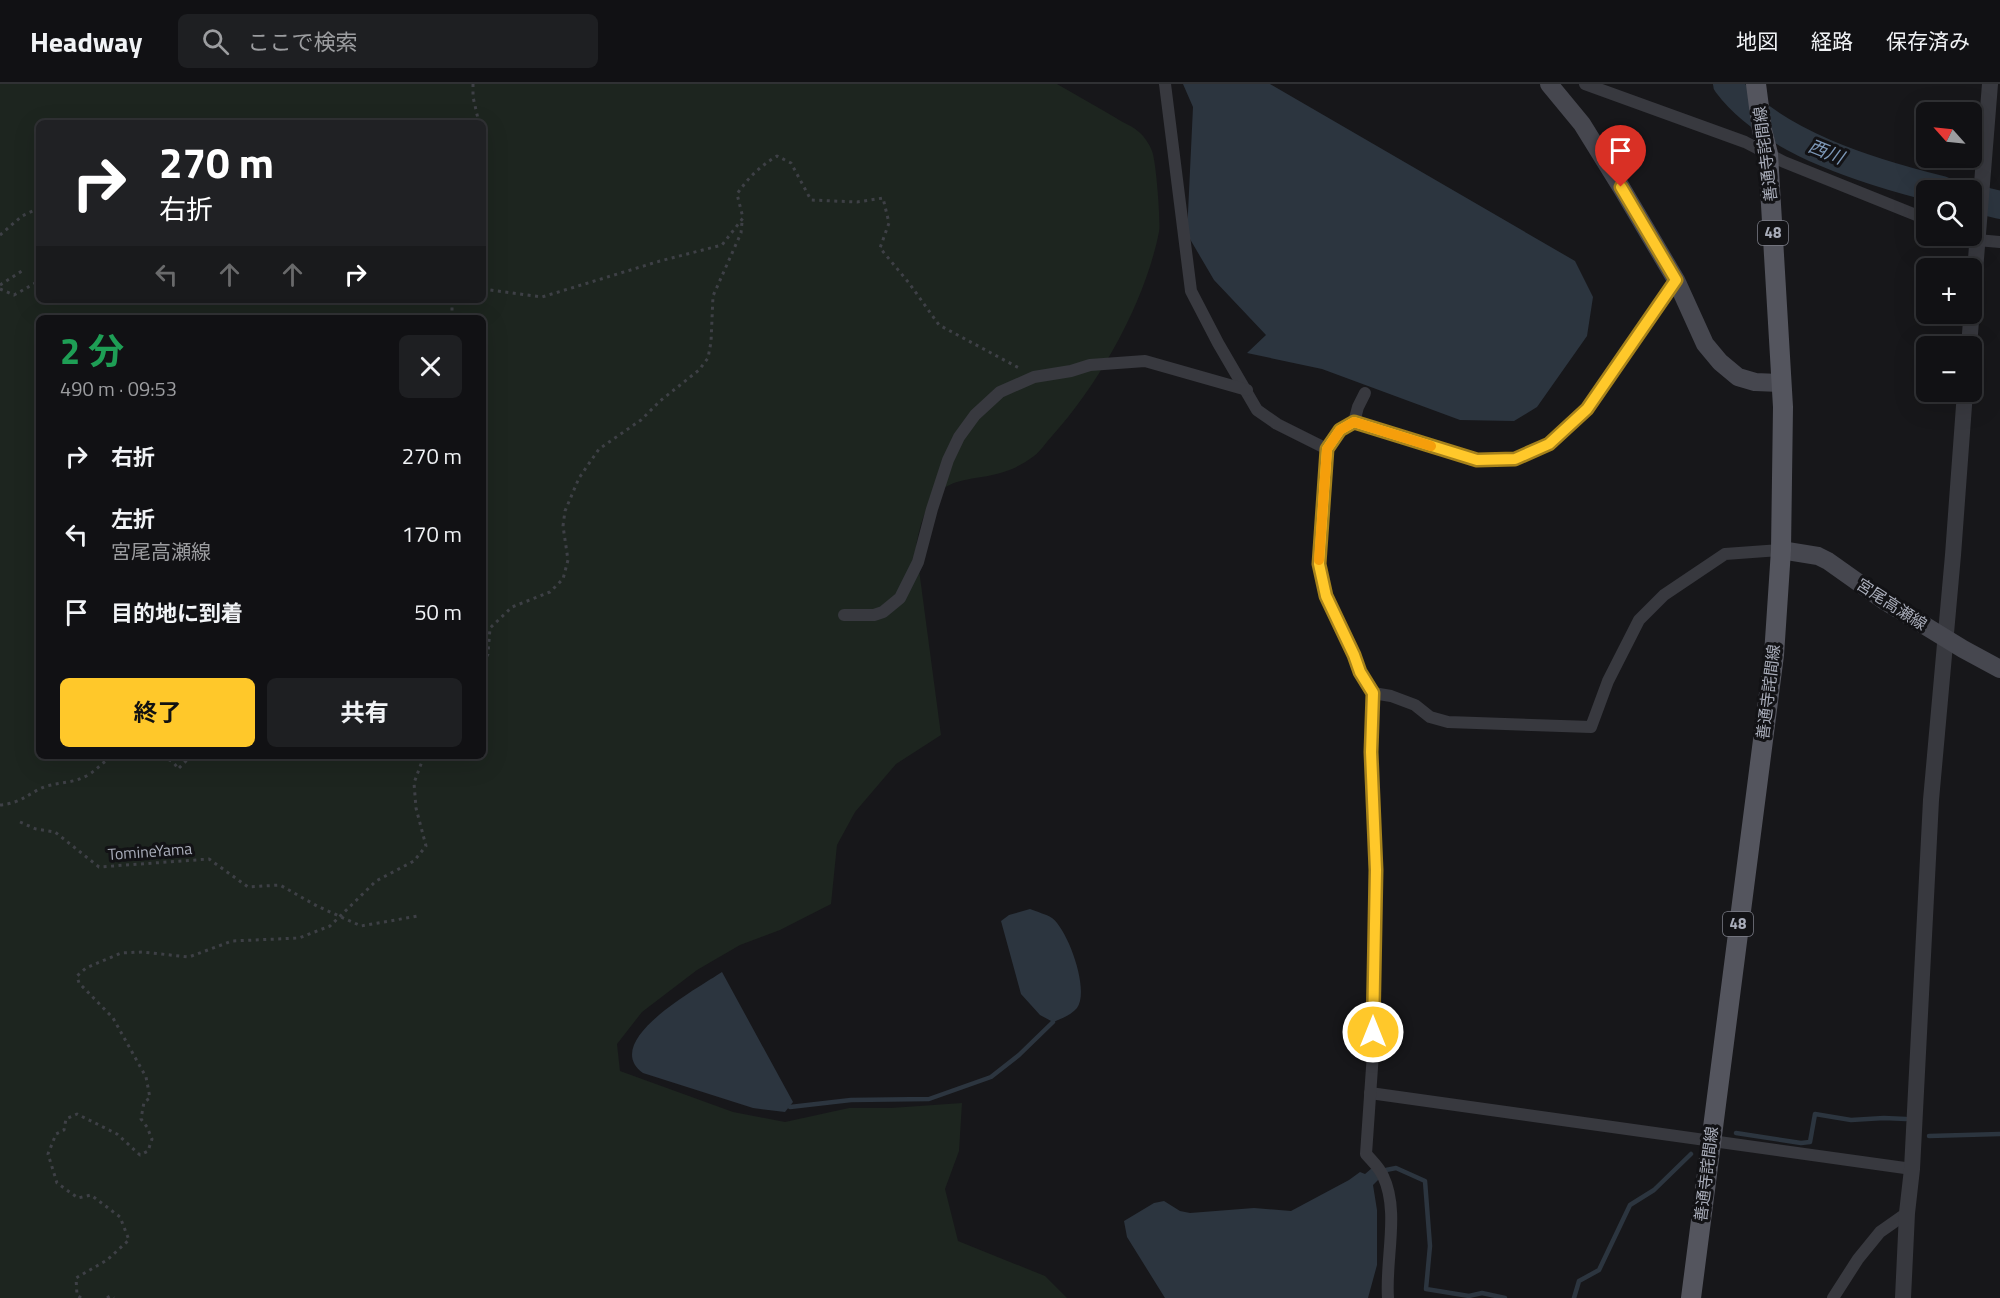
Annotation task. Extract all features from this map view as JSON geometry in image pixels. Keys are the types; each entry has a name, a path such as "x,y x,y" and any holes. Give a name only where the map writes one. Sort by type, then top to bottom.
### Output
{"main road":[{"path":"1549,84 1582,124 1676,280 1705,344 1720,362 1738,376 1755,382 1782,383"},
{"name":"善通寺詫間線","path":"1691,1298 1774,655 1781,550 1782,383 1768,154 1762,130 1756,84"},
{"name":"宮尾高瀬線","path":"1781,550 1818,556 1828,561 1883,600 2000,669"}],"street":[{"path":"1165,84 1191,291 1257,410 1277,424 1327,449"},
{"path":"1585,84 1745,142 1784,162 1916,215"},
{"path":"1978,180 1990,84"},
{"path":"1982,240 2000,242"},
{"path":"1969,336 1971,246"},
{"path":"1354,422 1477,460 1515,459 1549,444 1587,409 1676,280"},
{"path":"844,615 874,615 883,612 900,598 918,562 932,508 948,460 959,437 975,415 1000,392 1034,377 1071,371 1090,365 1145,362 1247,390"},
{"path":"1365,393 1354,422 1340,430 1327,449 1319,564 1326,596 1360,672 1373,693 1371,752 1376,870 1373,1053 1366,1154 1384,1178 1390,1203 1386,1282 1388,1298"},
{"path":"1903,1298 1931,800 1964,402"},
{"path":"1373,693 1391,696 1415,705 1430,717 1448,722 1591,727 1608,681 1640,620 1664,595 1725,554 1781,550"},
{"path":"1370,1093 1912,1169"},
{"path":"1833,1298 1858,1259 1880,1232 1907,1213"}],"path":[{"path":"473,84 473,97 478,120"},
{"path":"486,658 490,628 512,608 550,592 563,579 568,560 563,526 565,512 579,478 599,449 641,420 660,401 699,370 708,358 713,296 741,233 742,218 736,194 763,164 777,156 791,164 811,200 857,202 883,198 889,223 880,248 939,325 1034,377"},
{"path":"0,235 21,216 36,209"},
{"path":"486,289 542,297 660,261 722,245 742,218"},
{"path":"25,269 0,287 14,295 36,283"},
{"path":"0,805 14,804 47,786 65,784 88,775 100,763 108,759"},
{"path":"167,759 174,762 178,769 189,759"},
{"path":"81,1298 77,1295 76,1278 107,1260 129,1240 120,1217 91,1195 78,1198 57,1182 48,1154 56,1134 64,1130 66,1119 77,1114 117,1134 140,1155 148,1151 152,1139 141,1119 144,1102 150,1098 146,1077 113,1018 79,983 77,976 86,968 121,953 142,952 189,957 232,941 299,938 330,927 376,881 414,861 426,846 420,829 414,783 423,759"},
{"name":"TomineYama","path":"20,822 36,829 55,832 99,867 209,859 248,887 280,885 362,926 418,916"},
{"path":"107,1298 110,1296 114,1298"}],"shaded area":[{"path":"0,84 1057,84 1134,128 1145,138 1154,157 1159,232 1143,286 1132,313 1103,367 1070,415 1037,454 1014,468 946,487 934,498 923,517 916,547 941,735 896,764 855,812 837,845 831,904 780,930 740,945 697,970 642,1012 617,1044 620,1071 733,1112 785,1122 849,1108 891,1108 962,1103 959,1151 945,1189 958,1241 1045,1276 1067,1298 0,1298"},
{"path":"1183,84 1270,84 1575,261 1593,297 1587,336 1537,407 1514,421 1460,420 1322,369 1247,353 1266,335 1214,280 1187,234 1193,107"},
{"path":"1030,909 1052,918 1058,925 1070,947 1079,975 1081,988 1077,1008 1069,1015 1053,1022 1040,1015 1021,994 1001,921 1009,915"},
{"path":"722,972 793,1102 785,1112 753,1108 643,1073 633,1060 634,1046 643,1031 658,1016"},
{"path":"1372,1168 1379,1179 1373,1185 1377,1210 1377,1265 1368,1298 1165,1298 1127,1237 1124,1221 1154,1203 1164,1201 1180,1211 1190,1213 1254,1208 1291,1211 1360,1172 1365,1174"}],"waterway":[{"name":"西川","path":"1727,84 1746,105 1769,123 1796,139 1855,165 1916,183"},
{"name":"西川","path":"1982,201 2000,205"},
{"path":"790,1107 851,1100 929,1099 991,1077 1019,1055 1053,1022"},
{"path":"1736,1133 1801,1143 1810,1142 1815,1114 1851,1120 1906,1119"},
{"path":"1929,1136 2000,1134"},
{"path":"1574,1298 1579,1281 1599,1270 1630,1205 1654,1190 1691,1154"},
{"path":"1386,1170 1396,1168 1425,1181 1430,1246 1426,1289 1469,1296 1482,1293 1505,1298"}],"slow traffic":[{"path":"1319,560 1327,449 1340,430 1354,422 1431,446"}],"route":[{"path":"1373,1032 1376,870 1371,752 1373,693 1360,672 1326,596 1319,564 1327,449 1340,430 1354,422 1477,460 1515,459 1549,444 1587,409 1676,280 1621,187"}]}
